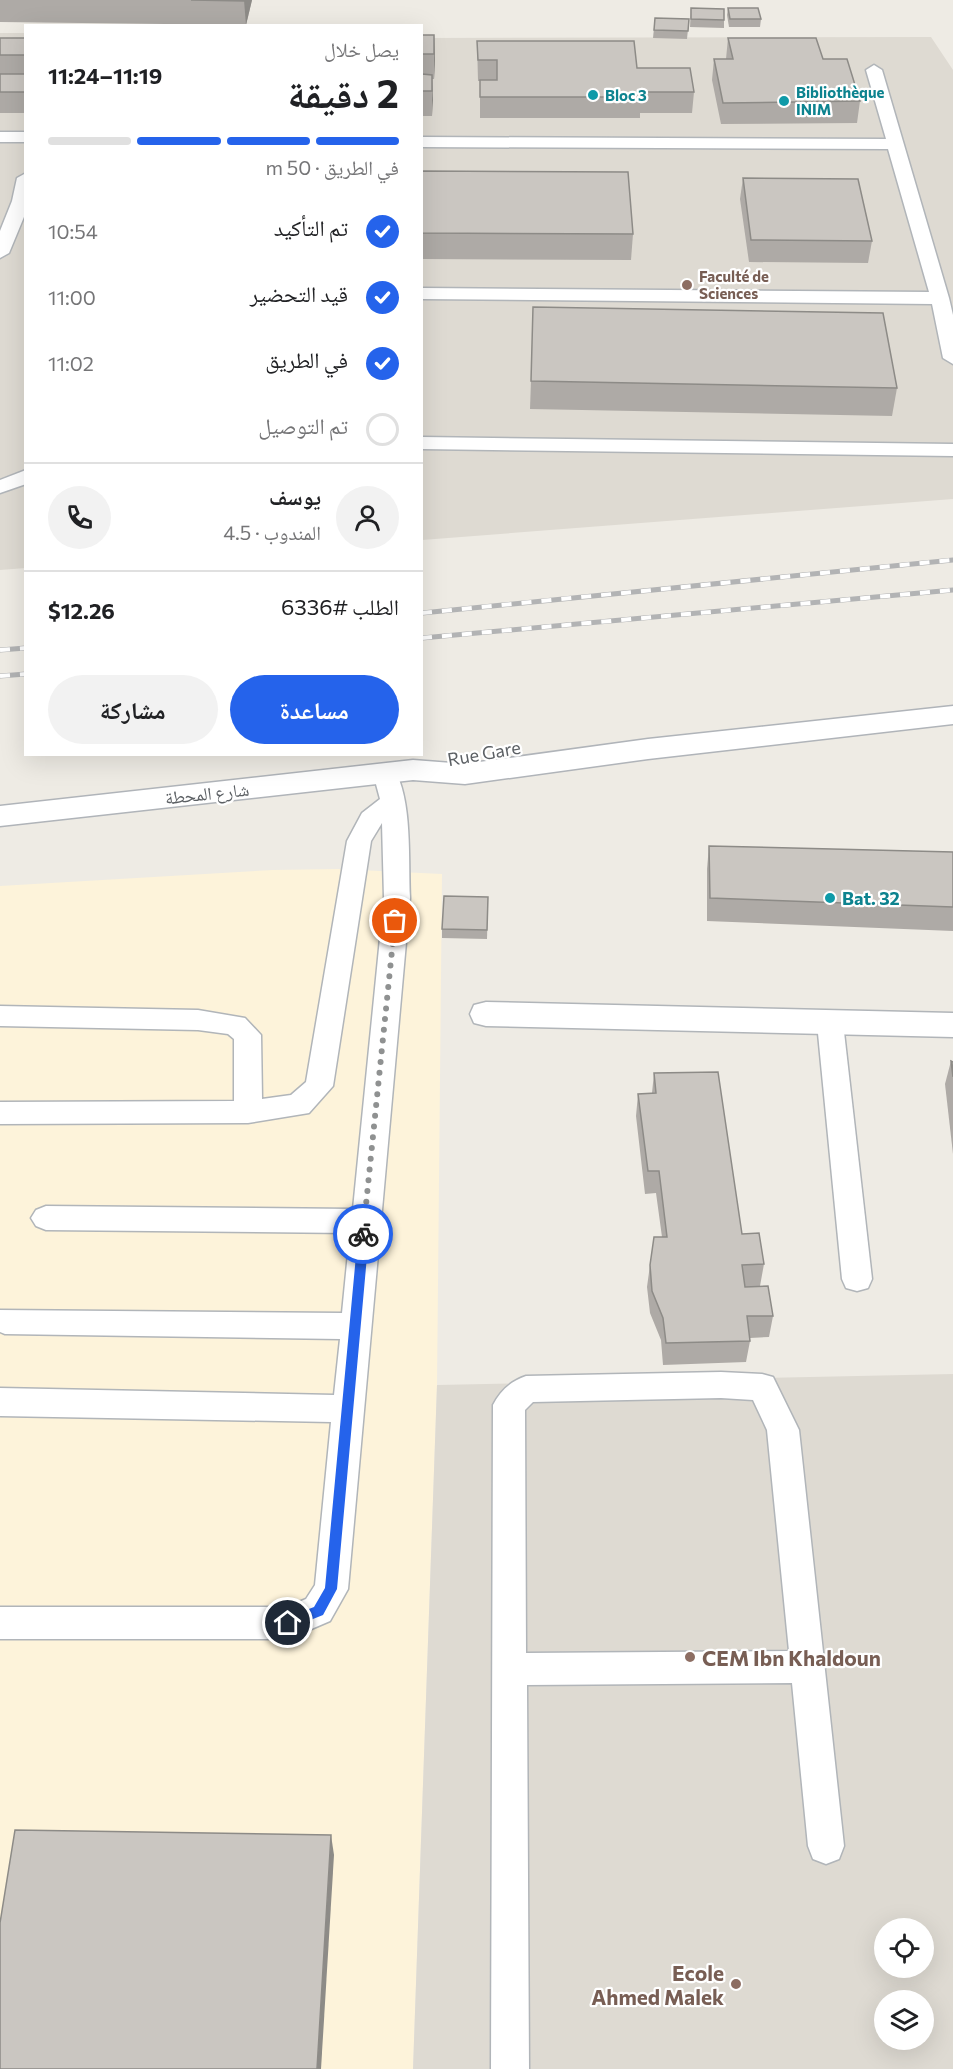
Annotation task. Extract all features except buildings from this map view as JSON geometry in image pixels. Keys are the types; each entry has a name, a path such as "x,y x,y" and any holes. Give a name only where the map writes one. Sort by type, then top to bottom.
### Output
{"main road":[{"name":"Rue Gare","path":"399,771 460,754 618,733 953,698"},
{"name":"Rue Gare","path":"399,771 465,774 648,749 953,715"},
{"name":"شارع المحطة","path":"0,816 399,771"},
{"path":"486,1014 953,1025"}],"lane":[{"path":"874,70 940,298 953,358"},
{"path":"0,136 24,137"},
{"path":"423,142 896,144"},
{"path":"0,253 21,201 24,187"},
{"path":"0,210 21,201"},
{"path":"423,294 940,298"},
{"path":"423,443 953,450"},
{"path":"0,487 24,477"},
{"path":"0,1623 288,1623 318,1611 331,1589 349,1409 354,1326 397,898 393,802 399,771"},
{"path":"0,1113 248,1112 299,1105 319,1086 359,841 371,819 393,802"},
{"path":"0,1016 198,1020 235,1025 247,1035 248,1112"},
{"path":"830,1023 857,1279"},
{"path":"46,1218 365,1221"},
{"path":"5,1321 354,1326"},
{"path":"510,2069 509,1405 526,1389 721,1385 762,1387 783,1430 826,1846"},
{"path":"0,1402 349,1409"},
{"path":"509,1670 807,1667"}],"shaded area":[{"path":"0,33 24,33 24,568 0,570"},
{"name":"Faculté de Sciences","path":"931,37 953,70 953,499 423,540 423,38"},
{"path":"338,869 442,874 437,1385 413,2069 0,2069 0,886 273,870"},
{"name":"CEM Ibn Khaldoun","path":"953,1374 953,2069 413,2069 437,1385"}],"railway":[{"path":"423,613 953,560"},
{"path":"423,638 953,590"},
{"path":"0,650 24,648"},
{"path":"0,676 24,674"}],"way so far":[{"path":"363,1234 395,921"}],"place":[{"name":"Bloc 3","path":"593,95"},
{"name":"Bibliothèque INIM","path":"784,101"},
{"name":"Faculté de Sciences","path":"687,285"},
{"name":"Bat. 32","path":"830,898"},
{"name":"CEM Ibn Khaldoun","path":"690,1657"},
{"name":"Ecole Ahmed Malek","path":"736,1984"}],"route":[{"path":"288,1623 318,1611 331,1589 363,1234"}]}
